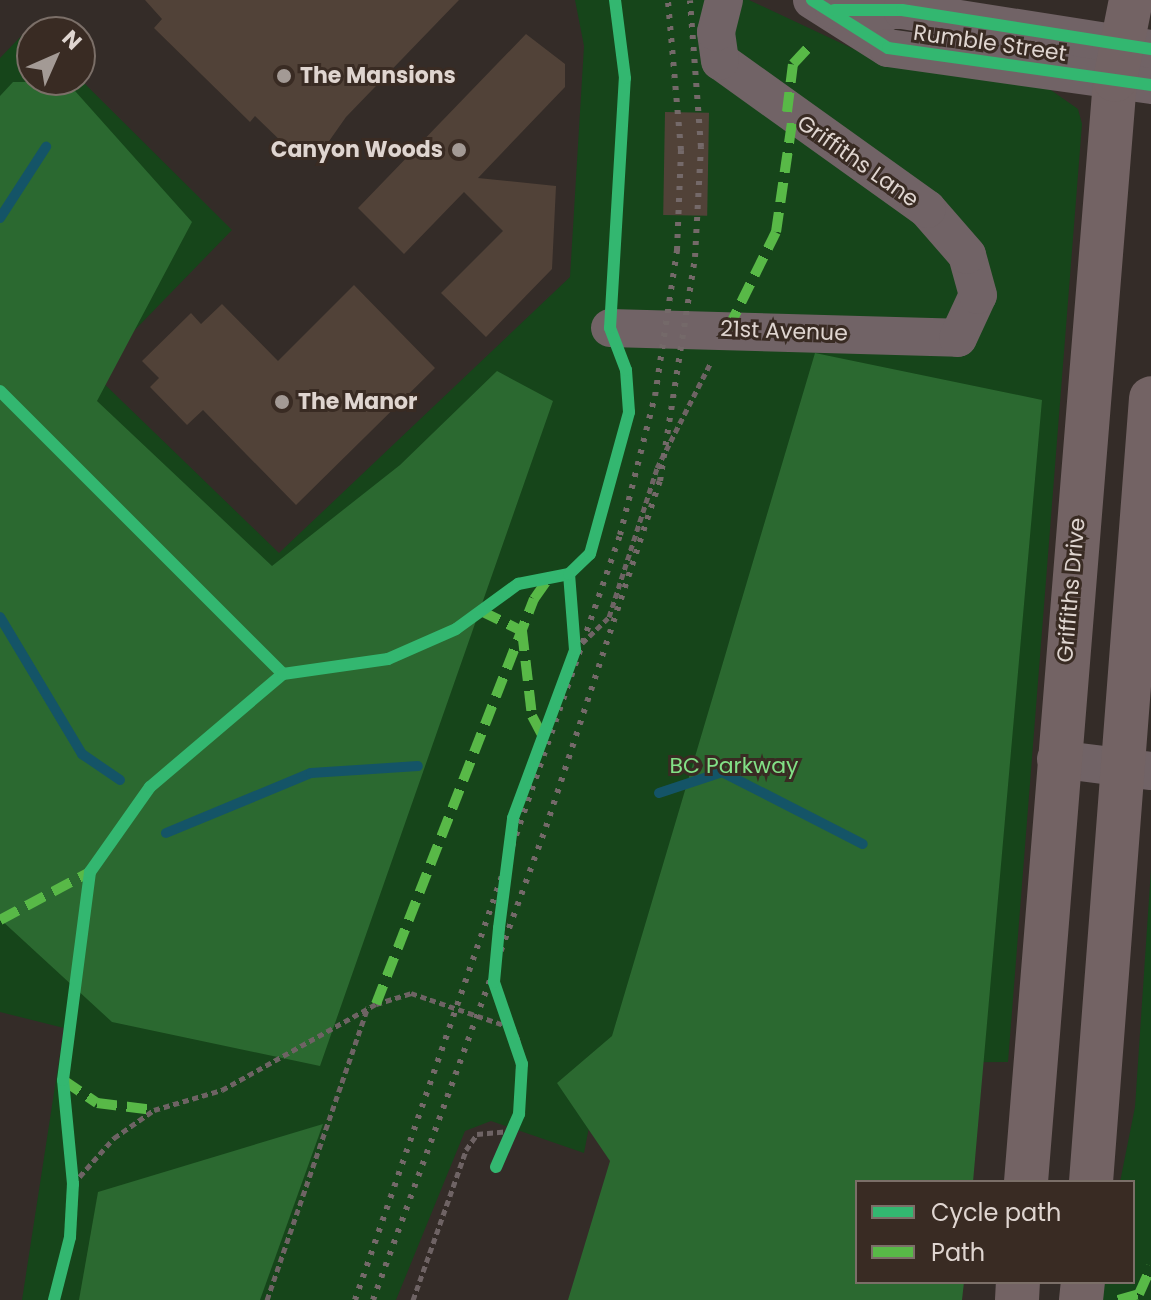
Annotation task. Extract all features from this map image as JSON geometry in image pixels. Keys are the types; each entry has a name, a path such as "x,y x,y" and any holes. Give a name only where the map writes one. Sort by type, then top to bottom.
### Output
{"main road":[{"name":"Griffiths Drive","path":"1026,1180 1056,759 1134,64 1131,0"},
{"path":"1091,1180 1135,768 1151,398"}],"street":[{"name":"Griffiths Lane","path":"724,0 716,32 720,61 927,209 967,255 978,295 958,338"},
{"name":"Rumble Street","path":"823,5 888,48 1134,64"},
{"name":"Rumble Street","path":"823,5 904,5 1134,64"},
{"name":"21st Avenue","path":"610,328 958,338"},
{"path":"1056,759 1135,768"}],"path":[{"path":"575,650 609,617 657,468 728,329"},
{"path":"502,1153 511,1131 522,1064 494,982 513,818 575,650 569,574"},
{"path":"73,1184 114,1138 154,1110 222,1090 368,1007 411,993 512,1028"},
{"path":"267,1300 368,1007"},
{"path":"413,1300 466,1150 477,1134 511,1131"}],"green space":[{"name":"BC Parkway","path":"575,0 749,0 860,52 941,73 1048,88 1078,109 1082,124 1008,1062 601,1065 584,1153 491,1121 465,1131 396,1300 22,1300 64,1028 0,1012 0,58 16,41 16,96 96,95 232,230 93,373 279,553 570,277 584,46"},
{"path":"16,82 16,96 80,96 192,222 97,401 272,566 400,465 497,371 553,401 320,1066 112,1022 0,919 0,96"},
{"path":"815,353 1042,400 973,1180 855,1180 855,1284 964,1284 962,1300 568,1300 610,1161 557,1083 612,1036"},
{"path":"1151,869 1151,1300 1102,1300 1104,1284 1135,1284 1135,1180 1120,1180 1135,1107"},
{"path":"323,1124 260,1300 79,1300 98,1192"}],"building":[{"name":"The Mansions","path":"145,0 459,0 346,117 320,154 306,153 294,141 288,148 255,116 250,122 154,28 162,19"},
{"name":"Canyon Woods","path":"526,34 565,64 565,87 478,178 556,186 552,269 486,337 441,293 503,231 464,192 404,254 358,208"},
{"path":"665,112 709,113 707,216 663,215"},
{"name":"The Manor","path":"354,285 435,368 296,505 203,410 187,425 150,387 159,378 142,361 191,313 201,324 222,304 278,361"}],"waterway":[{"path":"0,218 46,147"},
{"path":"0,617 82,754 120,780"},
{"path":"166,833 311,773 418,766"},
{"path":"659,793 722,772 863,844"}],"railway":[{"path":"355,1300 620,535 655,396 677,250 681,150 668,0"},
{"path":"373,1300 546,827 660,481 695,257 701,147 690,0"}],"marked path":[{"path":"787,112 793,64 810,46"},
{"path":"728,329 776,232 793,116"},
{"path":"376,1004 534,599 550,576"},
{"path":"481,611 522,631 532,716 543,737"},
{"path":"0,920 90,872"},
{"path":"63,1080 97,1103 154,1110"},
{"path":"1118,1300 1139,1294 1151,1267"}],"cycle path":[{"path":"54,1300 70,1237 73,1184 63,1080 90,872 150,787 283,674 388,659 456,629 518,584 569,574 590,554 629,412 626,370 610,328 625,78 615,0"},
{"path":"812,0 888,48 1151,85"},
{"path":"834,10 902,10 1151,49"},
{"path":"0,391 283,674"},
{"path":"496,1167 519,1114 522,1064 494,982 499,928 513,818 575,650 569,574"}],"place":[{"name":"The Mansions","path":"284,76"},
{"name":"Canyon Woods","path":"459,150"},
{"name":"The Manor","path":"282,402"}]}
